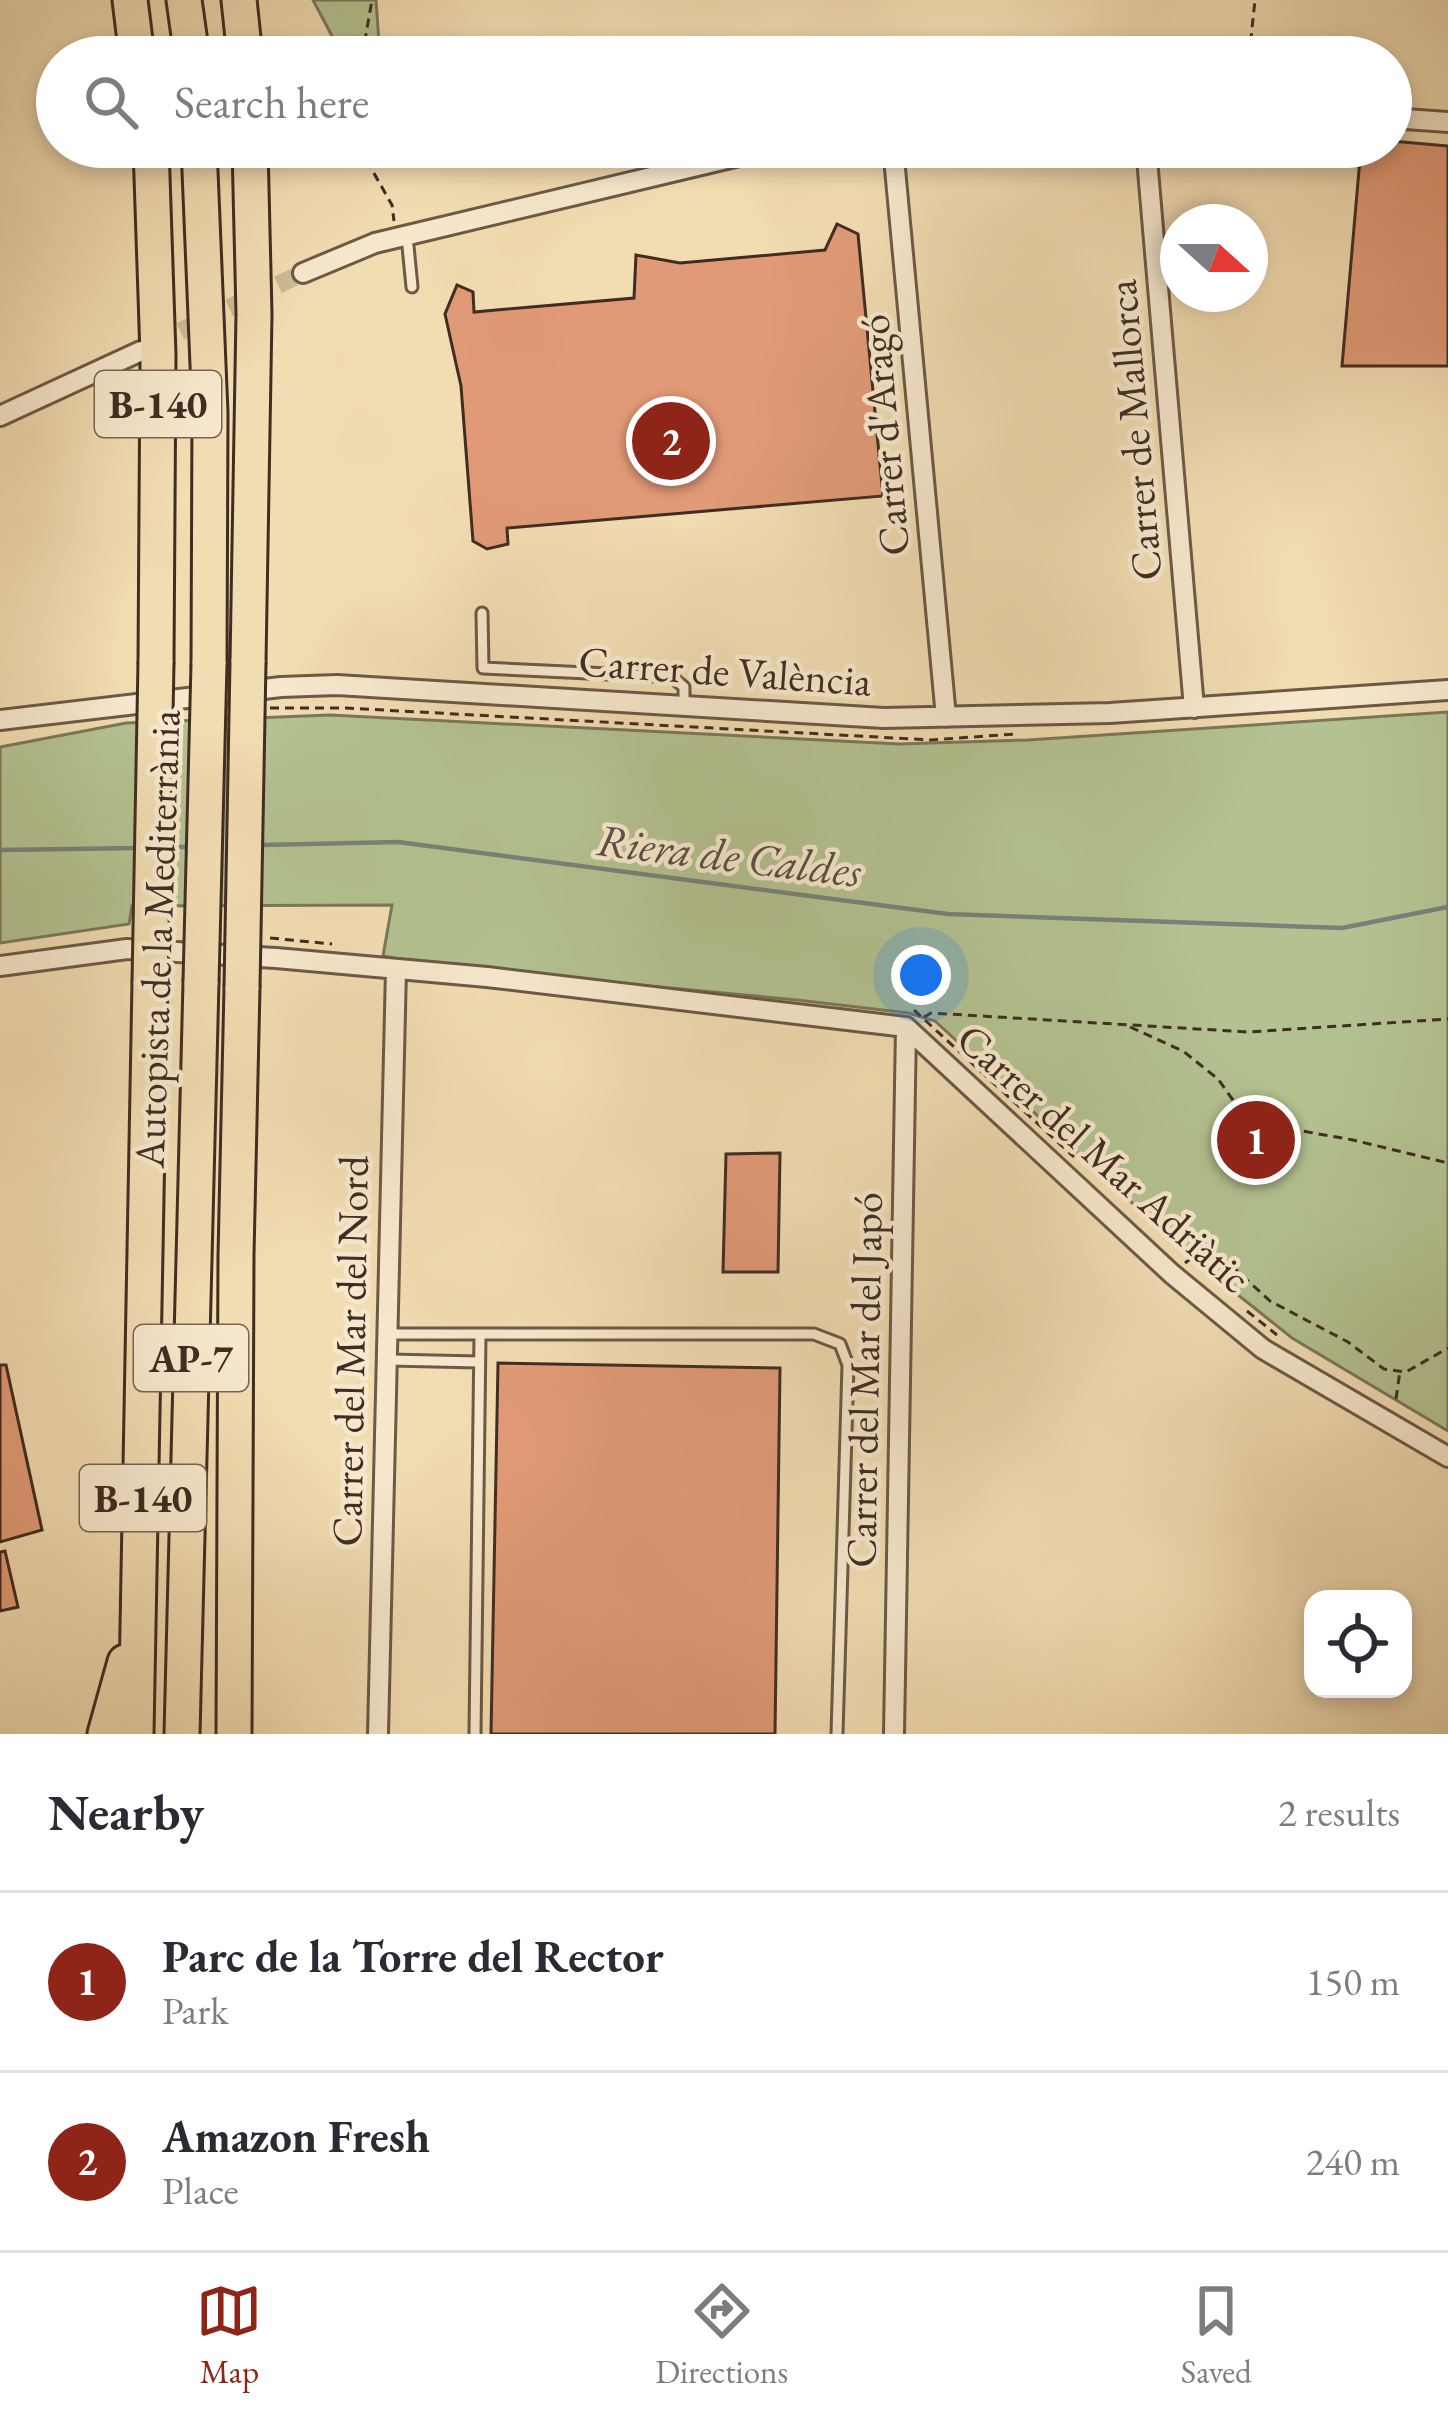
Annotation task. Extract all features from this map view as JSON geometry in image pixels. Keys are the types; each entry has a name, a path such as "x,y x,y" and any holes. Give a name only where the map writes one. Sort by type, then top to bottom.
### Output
{"highway":[{"path":"130,0 134,36"},
{"path":"141,0 145,36"},
{"path":"184,0 189,36"},
{"path":"239,0 243,36"},
{"name":"B-140","path":"136,1734 156,662 158,316 152,168"},
{"name":"Autopista de la Mediterrània","path":"182,1734 209,664 209,368 200,168"},
{"name":"Autopista de la Mediterrània","path":"238,1734 236,1255 254,386 250,168"},
{"name":"B-140","path":"105,1734 141,1596"}],"street":[{"path":"1412,119 1448,122"},
{"path":"303,273 341,255 402,237 690,168"},
{"name":"Carrer d'Aragó","path":"895,168 946,716"},
{"name":"Carrer de Mallorca","path":"1148,168 1194,707"},
{"path":"0,416 140,351"},
{"name":"Carrer de València","path":"0,720 281,687 337,685 884,718 1194,707 1448,690"},
{"name":"Carrer del Mar Adriàtic","path":"0,966 127,950 396,969 905,1027 1172,1274 1263,1349 1448,1457"},
{"name":"Carrer del Mar del Nord","path":"378,1734 396,969"},
{"name":"Carrer del Mar del Japó","path":"894,1734 905,1027"}],"lane":[{"path":"402,237 412,287"},
{"path":"482,613 483,668 672,676 684,687 684,705"},
{"path":"386,1334 814,1334 840,1344 848,1365 838,1734"},
{"path":"475,1734 480,1335"},
{"path":"385,1360 479,1362"}],"path":[{"path":"365,36 371,0"},
{"path":"1252,36 1256,0"},
{"path":"371,168 392,205 402,237"},
{"path":"262,938 330,944"},
{"path":"896,1008 919,1010 1081,1164"},
{"path":"905,1027 931,1013 1248,1032 1448,1019"},
{"path":"1126,1025 1183,1051 1218,1079 1240,1110 1257,1123 1448,1163"},
{"path":"1172,1274 1209,1245 1270,1300 1348,1342 1384,1369 1406,1372 1448,1348"},
{"path":"1237,1304 1289,1345"},
{"path":"1396,1399 1400,1371"}],"green space":[{"path":"313,0 376,0 379,36 332,36"},
{"path":"1448,712 1448,1431 1292,1338 1193,1259 935,1021 908,1013 427,965 383,956 392,905 132,906 129,924 0,943 0,747 126,723 330,715 899,744"}],"building":[{"path":"1412,143 1448,146 1448,366 1342,366 1359,168 1412,168"},
{"path":"837,224 858,234 883,496 507,528 508,544 487,549 473,541 461,386 445,314 457,285 473,292 474,312 634,298 636,255 680,263 825,250"},
{"path":"780,1153 778,1272 723,1272 726,1154"},
{"path":"498,1363 780,1368 775,1734 491,1734"},
{"path":"0,1365 6,1365 42,1530 0,1542"},
{"path":"5,1551 18,1607 0,1611 0,1552"}],"waterway":[{"name":"Riera de Caldes","path":"261,845 398,842 948,914 1342,928 1448,907"},
{"name":"Riera de Caldes","path":"165,847 189,847"},
{"name":"Riera de Caldes","path":"0,850 141,848"}],"tunnel":[{"path":"156,343 303,273"}],"place":[{"name":"Amazon Fresh","path":"671,441"},
{"name":"Parc de la Torre del Rector","path":"1256,1140"}]}
